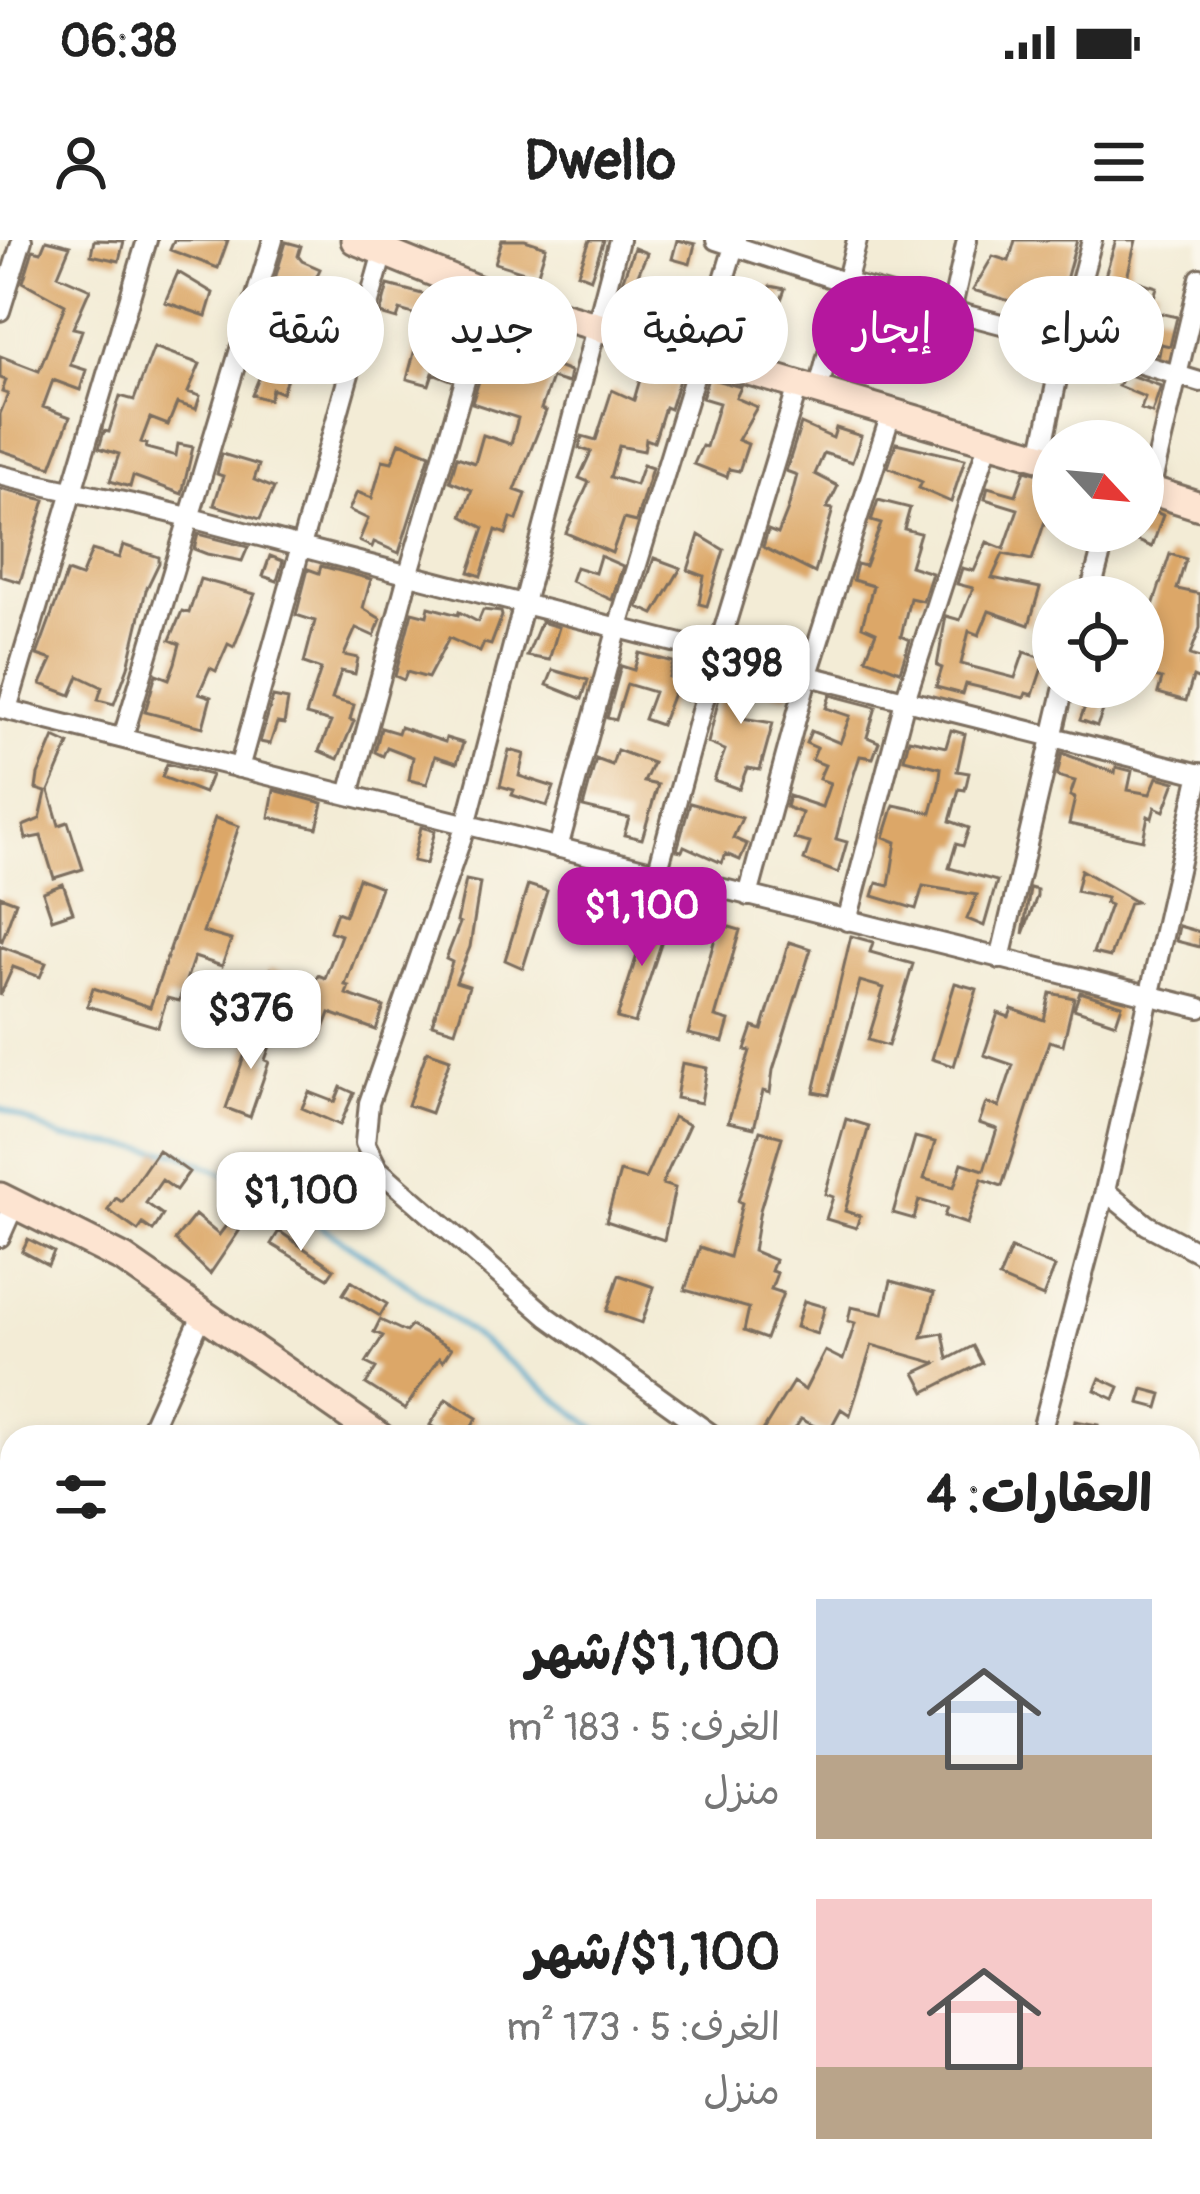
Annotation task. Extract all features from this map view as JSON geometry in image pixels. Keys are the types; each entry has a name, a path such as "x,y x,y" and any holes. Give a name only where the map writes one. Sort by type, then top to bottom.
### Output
{"main road":[{"path":"355,240 385,244 450,276"},
{"path":"577,321 601,328"},
{"path":"788,383 1032,454"},
{"path":"1164,495 1200,506"},
{"path":"8,1200 124,1259 363,1425"}],"street":[{"path":"0,310 22,240"},
{"path":"147,240 3,708 1200,1008"},
{"path":"123,737 273,240"},
{"path":"619,240 466,825 368,1103 365,1143 378,1169 548,1317 698,1425"},
{"path":"849,276 857,240"},
{"path":"960,276 968,240"},
{"path":"1082,276 1092,240"},
{"path":"722,276 729,242 827,276"},
{"path":"239,768 385,244"},
{"path":"1164,421 1200,278"},
{"path":"1164,371 1200,382"},
{"path":"656,873 717,652 812,378"},
{"path":"349,795 464,384"},
{"path":"558,848 619,627 696,384"},
{"path":"1053,420 1058,384"},
{"path":"748,896 808,674 890,414"},
{"path":"847,921 906,698 989,441"},
{"path":"0,475 191,517 301,549 1200,773 1105,1191 1043,1425"},
{"path":"1000,959 1058,708"},
{"path":"1105,1191 1147,1225 1200,1253"},
{"path":"0,1237 8,1200"},
{"path":"152,1425 204,1311"}],"building":[{"path":"46,240 70,246 58,275 90,289 73,328 82,330 70,365 86,370 80,390 53,380 43,407 70,417 51,467 0,450 0,414 8,394 2,392 6,380 0,378 0,356 39,371 65,305 23,282 33,250 41,252"},
{"path":"94,240 124,241 119,261 91,255"},
{"path":"174,240 228,240 218,268 170,250"},
{"path":"502,240 525,240 546,247 537,276 495,263"},
{"path":"590,240 604,240 591,278 578,273"},
{"path":"677,240 695,244 690,264 672,259"},
{"path":"1015,240 1077,240 1067,276 998,276 998,297 974,290 993,256 1009,261"},
{"path":"1116,240 1136,240 1127,276 1105,276"},
{"path":"286,242 301,246 298,256 302,261 320,269 317,276 276,276"},
{"path":"634,248 647,253 637,276 624,276"},
{"path":"178,272 213,293 206,316 165,302"},
{"path":"388,285 408,290 408,312 400,310 397,319 384,315"},
{"path":"1164,314 1177,317 1170,346 1164,345"},
{"path":"154,347 200,364 188,392 200,396 196,409 177,403 168,425 150,418 141,442 146,448 176,456 178,444 193,447 182,494 133,476 130,487 110,481 119,454 99,448 120,396 134,400"},
{"path":"257,384 285,384 282,393 272,389 269,400 252,395"},
{"path":"478,384 550,384 541,409 546,411 515,490 526,494 517,520 511,518 506,534 496,530 481,576 469,572 484,528 462,516 472,490 450,481 457,457 475,463 483,435 511,444 518,418 472,403"},
{"path":"639,384 678,384 654,442 646,439 644,451 619,446 610,477 636,485 643,465 652,468 636,522 624,519 612,553 566,533 589,482 579,478 591,452 579,448 582,436 596,440 612,390 634,400"},
{"path":"706,384 730,384 741,387 736,398 757,407 738,440 748,444 739,471 729,469 727,477 694,464 702,446 706,447 719,403 702,398"},
{"path":"1118,386 1161,386 1152,413 1141,409 1145,397"},
{"path":"801,424 833,438 836,428 861,436 852,462 824,453 815,474 838,486 827,508 833,509 815,573 763,547 768,530 778,534 788,509 797,475 786,471"},
{"path":"400,442 430,454 399,553 359,541 368,519 349,510 357,492 372,498 383,460 392,462"},
{"path":"896,443 965,459 951,502 888,467"},
{"path":"222,454 259,465 254,480 274,488 260,519 214,505 223,476 217,474"},
{"path":"1025,470 1032,472 1035,552 1032,560 1003,554 992,578 1032,586 1029,625 989,611 979,635 969,631 961,664 1015,678 1024,652 1032,655 1032,695 1026,693 1024,698 966,684 963,694 936,687 946,616 960,620 973,588 957,584 962,568 974,571 987,542 1004,549 1018,509 985,499 988,487 1016,495"},
{"path":"0,489 45,500 20,582 0,576"},
{"path":"878,500 910,508 904,529 920,533 910,566 932,573 923,601 910,598 901,636 910,640 900,671 866,658 876,632 862,626 873,586 853,580 857,564 865,566 881,524 871,521"},
{"path":"198,534 248,547 242,561 207,554 194,549"},
{"path":"699,535 724,550 707,606 699,604 704,576 688,570"},
{"path":"123,545 159,557 159,563 146,590 114,704 98,700 102,687 79,676 71,695 41,684 52,660 37,655 67,572 81,577 92,550 119,558"},
{"path":"1170,554 1186,559 1177,589 1200,594 1200,628 1190,655 1200,658 1200,680 1193,677 1186,701 1164,695 1163,576"},
{"path":"270,556 283,561 277,581 263,576"},
{"path":"600,556 623,566 612,600 571,581 576,567 595,573"},
{"path":"654,558 681,568 654,614 638,607"},
{"path":"321,566 371,579 363,608 381,619 374,636 356,628 344,655 358,658 355,674 341,671 332,699 354,705 350,720 354,721 338,759 319,751 331,722 306,715 321,669 304,663 315,621 296,615 308,569 319,573"},
{"path":"200,579 255,594 234,647 228,644 199,693 211,697 203,727 145,712 156,674 169,679 180,644 170,640 182,611 189,613"},
{"path":"429,607 459,612 478,622 483,610 502,616 491,645 484,643 480,652 449,638 428,678 407,672 404,680 395,676 412,612 427,616"},
{"path":"541,622 559,627 549,660 527,656"},
{"path":"639,653 673,662 669,677 678,680 661,725 644,719 654,692 627,684 616,720 607,718 621,666 634,670"},
{"path":"726,669 791,685 788,696 753,688 742,718 773,723 760,770 747,768 739,789 714,780 725,750 708,743"},
{"path":"553,670 588,680 582,699 547,685"},
{"path":"830,695 876,707 867,737 879,742 873,758 860,756 848,792 836,839 847,842 838,873 804,860 810,843 794,839 802,813 786,807 789,796 822,807 830,783 819,779 825,765 812,760 817,748 806,743 811,731 840,743 850,716 826,708"},
{"path":"273,697 288,700 284,724 277,723 270,744 260,742"},
{"path":"1084,708 1104,708 1097,726 1080,720"},
{"path":"400,727 463,743 457,763 435,756 427,784 409,780 413,757 387,747 383,756 375,752 381,728 398,733"},
{"path":"951,730 965,734 957,771 969,773 950,821 969,828 963,846 956,844 949,868 997,881 984,926 967,919 977,895 923,886 916,909 873,896 877,883 889,886 896,842 884,837 894,805 931,813 939,784 941,768 904,759 909,739 946,747"},
{"path":"54,737 69,744 49,791 59,825 68,822 83,869 54,878 41,836 26,839 23,826 40,819 46,792 36,789 38,775"},
{"path":"509,750 524,754 519,776 554,787 547,806 500,786"},
{"path":"617,750 653,763 644,782 658,785 642,839 624,835 629,818 583,807 596,759 612,765"},
{"path":"1062,753 1115,773 1116,767 1132,771 1128,790 1150,794 1157,777 1175,782 1164,811 1155,807 1152,818 1148,816 1143,840 1069,824 1075,781 1057,776"},
{"path":"167,764 211,775 204,793 162,777"},
{"path":"274,790 323,803 317,828 269,817"},
{"path":"690,803 742,818 733,838 747,844 740,860 726,854 722,863 684,846 677,850"},
{"path":"215,818 239,826 203,932 231,940 222,966 194,957 179,1001 167,998 158,1027 87,1006 93,988 150,1007"},
{"path":"421,827 435,831 426,864 413,861"},
{"path":"1081,870 1136,902 1129,903 1110,957 1093,953 1110,905 1105,903 1107,898 1076,891"},
{"path":"358,878 381,887 345,985 349,986 346,994 384,1007 376,1030 330,1013 320,1039 309,1034 319,1009 308,1005 310,999 264,982 270,969 314,985 318,975 325,978 341,935 330,931 337,912 345,915"},
{"path":"466,880 480,883 470,947 456,982 469,986 455,1031 432,1024 452,962 446,959 460,923"},
{"path":"63,884 73,912 52,919 43,892"},
{"path":"528,885 547,891 523,968 505,960"},
{"path":"1030,888 1037,890 1037,896 1023,934"},
{"path":"0,896 16,902 2,941 0,940"},
{"path":"643,915 664,920 663,938 635,1023 617,1018 645,930 639,929"},
{"path":"719,924 740,930 715,1017 729,1021 723,1042 688,1034"},
{"path":"1179,926 1200,932 1200,947 1176,941"},
{"path":"851,936 873,942 870,952 913,964 888,1046 868,1040 884,988 860,981 829,1095 814,1092"},
{"path":"789,942 811,949 770,1093 763,1091 754,1128 728,1122 750,1051 745,1050 753,1027 762,1030"},
{"path":"0,946 46,963 40,977 13,967 0,996"},
{"path":"955,983 977,989 954,1066 932,1059"},
{"path":"1080,992 1122,1005 1116,1023 1074,1009"},
{"path":"1050,993 1074,998 1063,1045 1049,1041 1002,1186 982,1179 967,1224 944,1216 947,1208 919,1200 914,1219 893,1213 915,1137 935,1142 924,1179 954,1187 962,1163 984,1170 997,1129 979,1123 986,1103 999,1107 1013,1065 984,1055 998,1013 1009,1017 1012,1009 1044,1020"},
{"path":"255,1025 275,1032 250,1117 226,1108"},
{"path":"427,1051 450,1059 431,1113 408,1105"},
{"path":"682,1063 707,1068 701,1103 676,1098"},
{"path":"341,1087 354,1093 340,1125 302,1108 309,1092 335,1102"},
{"path":"673,1117 689,1125 662,1184 675,1188 664,1240 606,1221 620,1172 645,1179"},
{"path":"846,1119 869,1126 845,1211 860,1216 856,1228 826,1219 833,1197 825,1194"},
{"path":"760,1131 782,1137 753,1251 775,1260 771,1271 777,1273 771,1289 783,1293 766,1339 744,1331 749,1308 685,1290 700,1247 729,1257 742,1203 738,1201"},
{"path":"158,1150 189,1172 176,1190 162,1180 146,1203 163,1215 153,1231 143,1224 138,1231 108,1210 116,1198 122,1202"},
{"path":"195,1215 219,1235 228,1223 239,1231 210,1274 175,1240"},
{"path":"279,1231 334,1269 328,1278 271,1244"},
{"path":"28,1239 54,1252 48,1265 22,1251"},
{"path":"1011,1249 1055,1267 1043,1297 999,1278"},
{"path":"619,1275 654,1287 642,1323 607,1311"},
{"path":"351,1281 387,1304 380,1316 343,1294"},
{"path":"891,1281 934,1293 922,1337 943,1333 948,1359 973,1346 982,1363 925,1392 915,1373 936,1363 872,1345 850,1415 841,1409 832,1425 813,1425 801,1419 797,1425 766,1425 793,1382 805,1390 825,1351 843,1360 855,1323 848,1321 851,1307 883,1314"},
{"path":"804,1301 825,1307 817,1334 796,1327"},
{"path":"380,1320 406,1332 411,1326 451,1349 443,1361 439,1358 405,1409 366,1384 376,1368 366,1363 383,1336 374,1332"},
{"path":"1100,1378 1119,1387 1114,1399 1095,1390"},
{"path":"1143,1389 1162,1394 1158,1408 1139,1403"},
{"path":"446,1399 477,1418 473,1425 430,1425"}],"waterway":[{"path":"0,1108 63,1138 178,1153 282,1200 400,1279 591,1425"}]}
